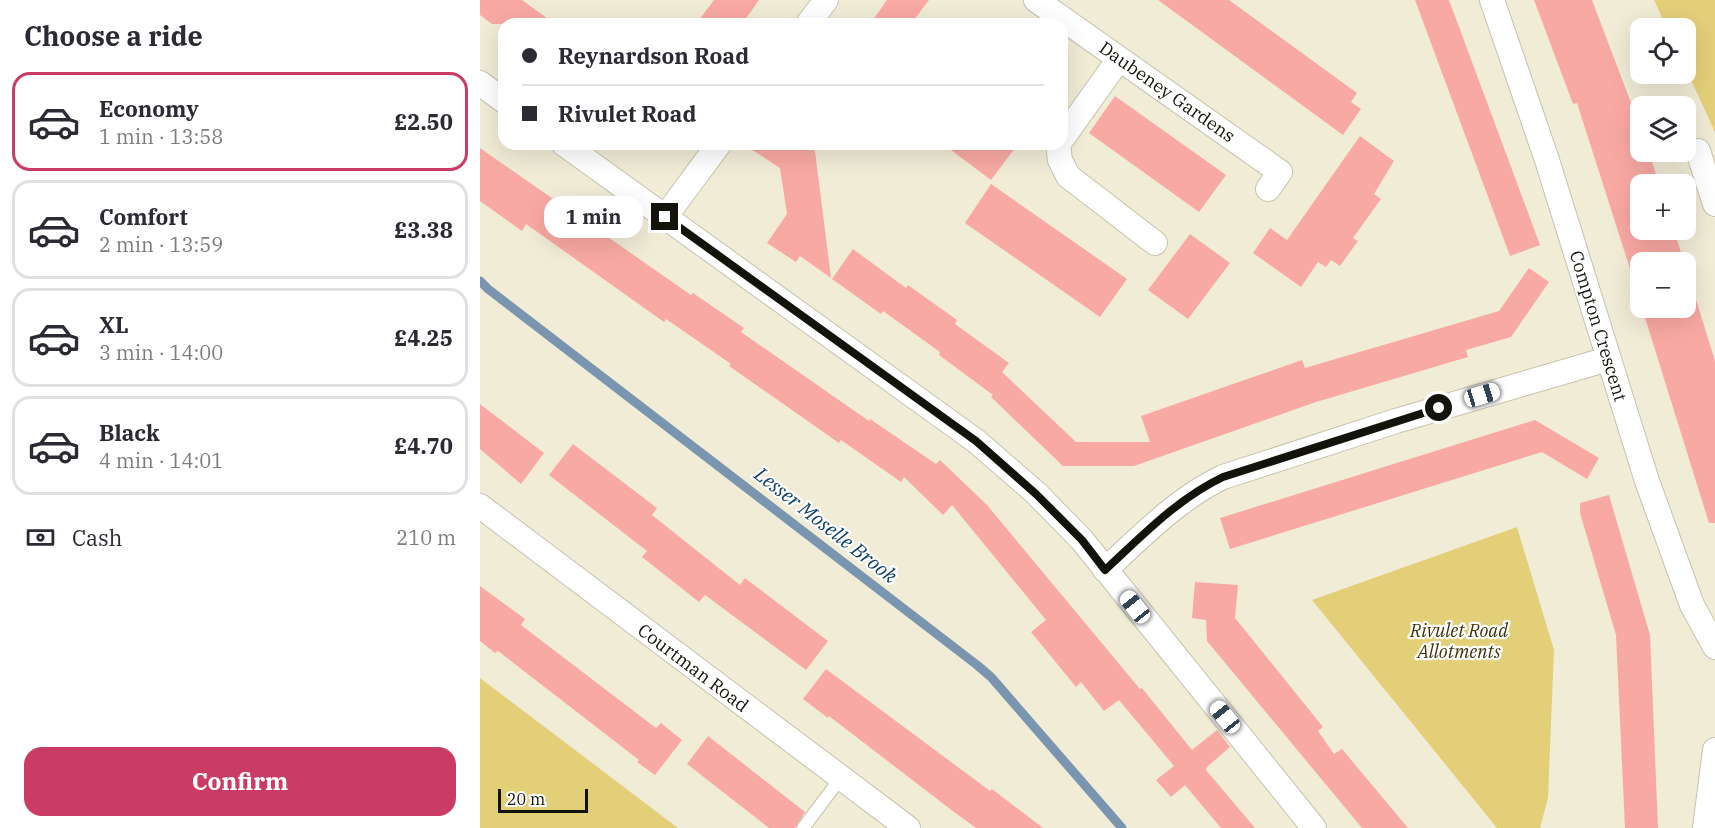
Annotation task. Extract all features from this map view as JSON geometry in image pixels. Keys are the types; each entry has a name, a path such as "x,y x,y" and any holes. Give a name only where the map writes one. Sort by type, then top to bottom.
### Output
{"street":[{"path":"812,18 826,0"},
{"name":"Daubeney Gardens","path":"1036,0 1061,18"},
{"name":"Compton Crescent","path":"1492,0 1547,160 1647,481 1688,594 1715,648"},
{"name":"Daubeney Gardens","path":"1068,23 1280,172 1268,189"},
{"path":"1068,131 1119,59"},
{"path":"480,83 498,96"},
{"path":"572,150 976,441 1036,494 1082,540 1314,828"},
{"path":"665,217 715,150"},
{"path":"1059,150 1060,160 1068,176 1155,243"},
{"path":"1698,151 1715,204"},
{"path":"1105,570 1170,511 1199,489 1223,477 1396,421 1608,359"},
{"name":"Courtman Road","path":"480,506 908,828"},
{"path":"1705,828 1715,750"}],"lane":[{"path":"803,828 840,779"}],"green space":[{"path":"1654,0 1715,0 1715,132 1693,84 1696,84 1696,18 1662,18"},
{"name":"Rivulet Road Allotments","path":"1517,527 1554,650 1548,798 1540,828 1497,828 1312,600"},
{"path":"480,678 678,828 480,828"}],"building":[{"path":"480,0 522,0 547,18 498,18 498,24 492,24 480,15"},
{"path":"714,0 759,0 746,18 700,18"},
{"path":"887,0 929,0 916,18 874,18"},
{"path":"1158,0 1229,0 1357,93 1351,102 1361,109 1343,135"},
{"path":"1415,0 1449,0 1540,245 1510,256"},
{"path":"1534,0 1592,0 1630,100 1630,162 1652,162 1656,174 1630,174 1630,240 1677,240 1681,252 1630,252 1630,269 1577,103 1573,104"},
{"path":"1115,96 1226,175 1199,212 1089,133"},
{"path":"1360,136 1394,161 1374,194 1381,199 1353,238 1358,241 1340,266 1331,260 1326,267 1318,262 1301,287 1253,253 1270,228 1287,240"},
{"path":"480,148 691,295 693,293 744,328 741,332 869,421 870,419 936,464 940,460 987,505 1192,750 1217,730 1230,747 1206,770 1255,828 1221,828 1185,785 1171,797 1156,780 1174,766 1119,700 1104,711 1081,682 1076,687 1031,632 1046,620 952,505 943,515 904,477 901,482 841,440 839,443 729,366 731,364 666,319 664,322 526,224 522,231 480,201"},
{"path":"752,150 815,151 831,278 800,256 796,262 767,243 787,214 780,168"},
{"path":"951,150 1014,150 991,180"},
{"path":"991,184 1127,279 1100,317 965,223"},
{"path":"1190,234 1230,263 1188,319 1148,290"},
{"path":"853,249 906,288 908,285 957,320 955,324 1009,363 1002,372 1076,442 1150,442 1141,416 1302,360 1305,368 1499,311 1529,268 1549,282 1511,337 1466,350 1468,357 1316,402 1134,466 1063,466 991,397 993,395 939,355 940,352 883,311 881,314 832,279"},
{"path":"1696,299 1715,361 1715,523 1709,523 1645,318 1696,318"},
{"path":"480,404 544,453 521,484 480,449"},
{"path":"1535,420 1599,458 1587,479 1542,452 1230,549 1220,518"},
{"path":"573,444 657,508 652,515 740,585 745,578 828,641 806,670 705,595 699,602 642,557 647,551 549,475"},
{"path":"1609,495 1650,635 1658,828 1625,828 1616,635 1580,513 1580,503"},
{"path":"1195,582 1238,585 1235,618 1323,727 1318,731 1334,754 1342,749 1408,828 1362,828 1207,641 1206,620 1192,618"},
{"path":"480,586 525,619 521,625 656,728 661,723 682,740 655,775 637,762 639,760 498,651 495,653 480,641"},
{"path":"826,669 1043,828 976,828 954,812 829,716 828,718 803,699"},
{"path":"708,736 805,812 795,828 769,828 687,764"}],"waterway":[{"name":"Lesser Moselle Brook","path":"480,281 977,665 991,677 1122,828"}],"route":[{"path":"665,217 976,441 1036,494 1082,540 1105,570 1170,511 1199,489 1223,477 1439,408"}]}
